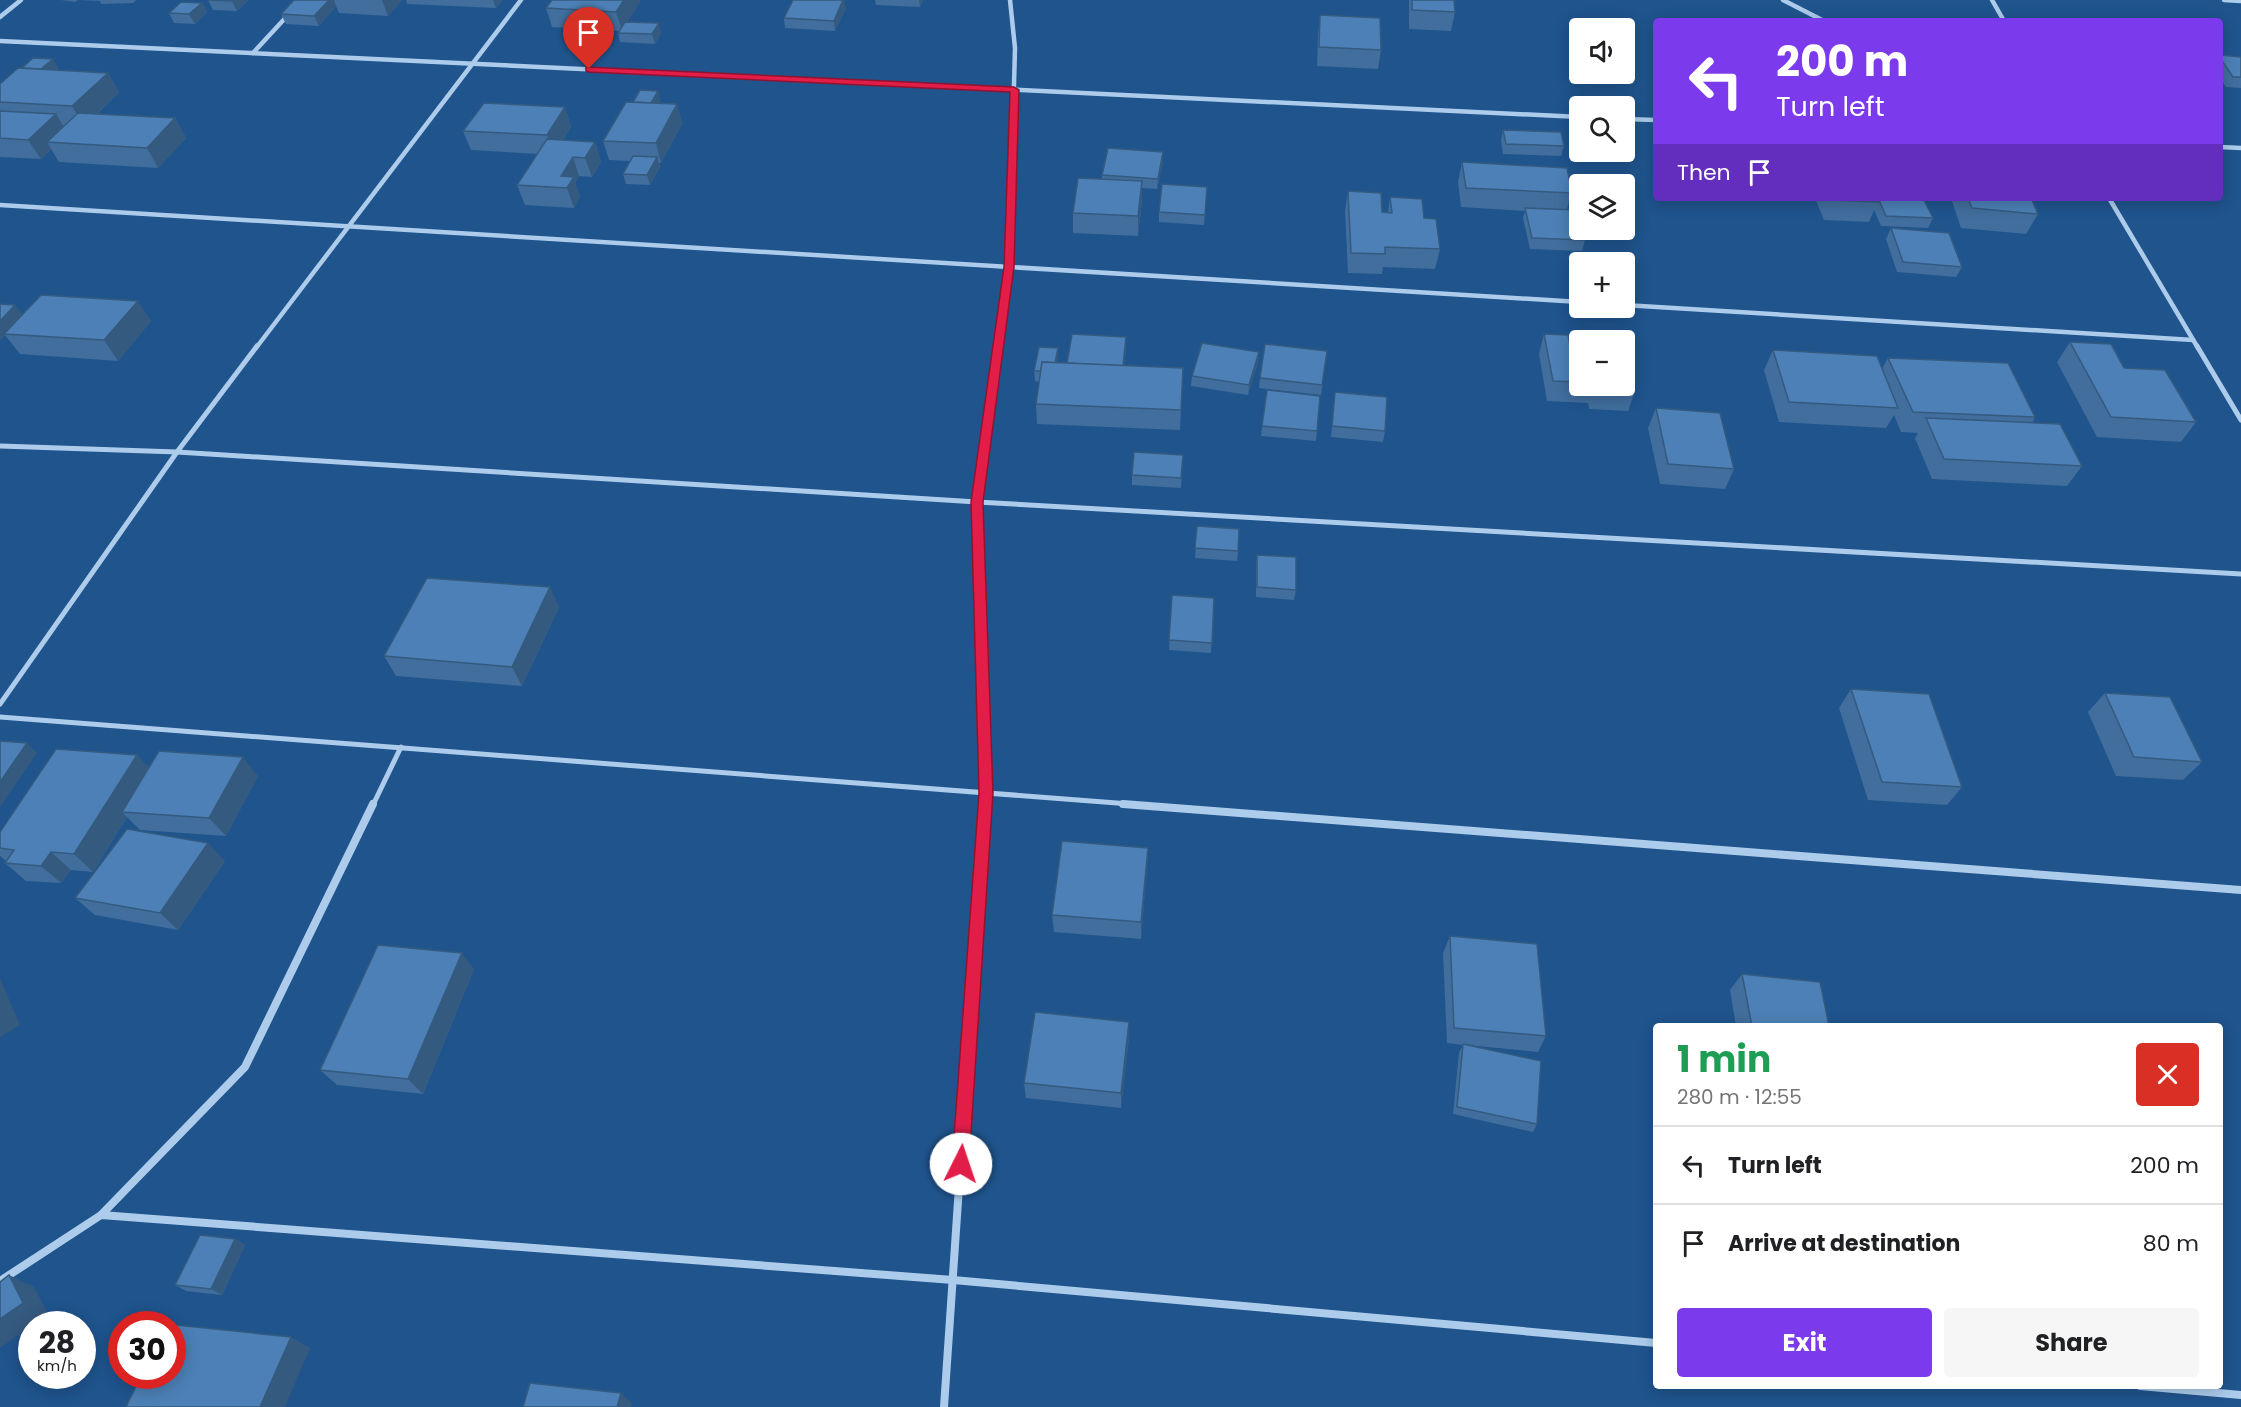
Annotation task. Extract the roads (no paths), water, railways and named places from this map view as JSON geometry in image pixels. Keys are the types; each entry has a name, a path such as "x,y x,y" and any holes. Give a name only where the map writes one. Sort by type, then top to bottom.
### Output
{"street":[{"path":"0,18 21,0"},
{"path":"0,704 177,452 521,0"},
{"path":"944,1407 986,793 977,502 1009,267 1015,48 1010,0"},
{"path":"1783,0 1818,18"},
{"path":"1992,0 2002,18"},
{"path":"2224,0 2241,1"},
{"path":"253,53 294,8"},
{"path":"0,41 1569,116"},
{"path":"1635,119 1653,120"},
{"path":"2223,147 2241,148"},
{"path":"2111,201 2241,420"},
{"path":"0,205 1569,301"},
{"path":"1635,306 2193,340"},
{"path":"0,446 177,452 977,502 2241,574"},
{"path":"0,717 2241,890"},
{"path":"0,1281 101,1215 245,1067 401,747"},
{"path":"101,1215 953,1280 1653,1343"},
{"path":"2174,1389 2241,1395"}]}
